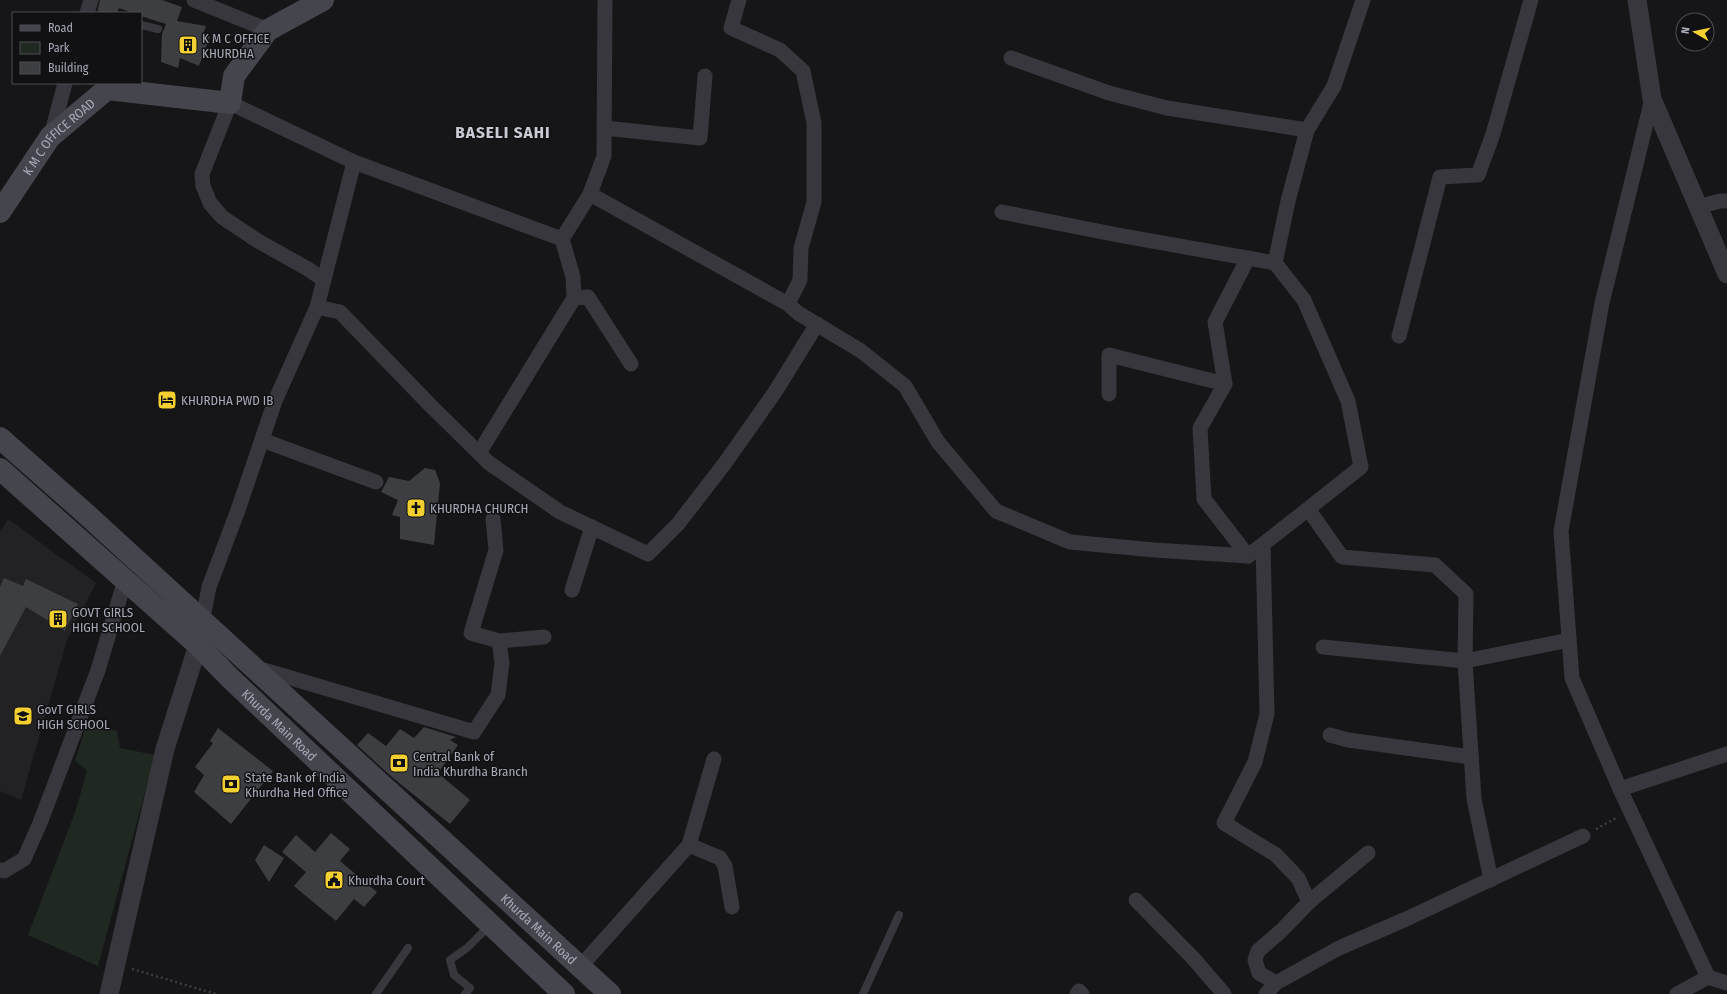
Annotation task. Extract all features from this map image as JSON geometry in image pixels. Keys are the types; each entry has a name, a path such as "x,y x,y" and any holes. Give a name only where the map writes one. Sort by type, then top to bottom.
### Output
{"main road":[{"path":"230,104 234,76 268,30 323,0"},
{"name":"K M C OFFICE ROAD","path":"0,212 50,137 73,113 107,89 230,104"},
{"name":"Khurda Main Road","path":"0,438 85,513 250,666 610,994"},
{"name":"Khurda Main Road","path":"4,473 198,645 230,678 564,994"}],"street":[{"path":"87,12 91,0"},
{"path":"194,0 268,30"},
{"path":"479,453 574,298 573,277 562,239 590,194 604,156 605,0"},
{"path":"739,0 731,28 780,50 803,71 814,123 814,202 801,248 800,280 788,304"},
{"path":"1275,262 1288,201 1307,130 1334,86 1363,0"},
{"path":"1399,336 1440,177 1478,175 1492,134 1531,0"},
{"path":"1637,0 1652,98 1727,274"},
{"path":"1011,58 1109,93 1167,108 1307,130"},
{"path":"604,128 700,138 705,76"},
{"path":"50,137 65,84"},
{"path":"1652,98 1602,303 1561,530 1572,678 1620,789 1708,977 1727,984"},
{"path":"324,280 308,269 258,241 222,216 210,203 203,186 202,174 230,104 354,162 562,239"},
{"path":"109,994 166,749 198,645 209,587 238,510 275,401 317,307 354,162"},
{"path":"590,194 788,304 798,313 861,351 905,386 938,442 996,511 1070,542 1154,550 1248,556 1361,467 1348,401 1304,300 1275,262 1118,235 1002,212"},
{"path":"1698,207 1720,200 1727,201"},
{"path":"1248,258 1215,322 1225,384 1200,428 1204,499 1248,556"},
{"path":"574,298 588,296 631,364"},
{"path":"317,307 340,312 430,405 489,462 560,512 648,554 678,524 725,463 775,392 817,324"},
{"path":"1109,394 1109,355 1225,384"},
{"path":"262,440 376,482"},
{"path":"1308,509 1342,557 1435,565 1466,594 1465,661 1474,799 1491,880"},
{"path":"494,519 496,550 471,633 499,641 544,637"},
{"path":"572,590 592,527"},
{"path":"1262,545 1267,714 1255,762 1224,823 1276,855 1298,878 1309,902"},
{"path":"0,870 4,871 24,860 37,831 98,670 125,580"},
{"path":"1323,647 1465,661 1569,640"},
{"path":"250,666 474,732 498,695 502,663 499,641"},
{"path":"1330,735 1348,740 1471,758"},
{"path":"1620,789 1727,754"},
{"path":"580,967 689,845 714,759"},
{"path":"1266,994 1276,982 1339,948 1491,880 1583,836"},
{"path":"689,845 720,858 726,866 732,907"},
{"path":"1276,982 1259,973 1255,960 1258,951 1282,930 1309,902 1368,854"},
{"path":"1136,900 1192,958 1224,994"},
{"path":"1677,994 1708,977"},
{"path":"1077,994 1079,992 1082,994"}],"lane":[{"path":"142,25 158,29"},
{"path":"93,90 99,84"},
{"path":"863,994 899,915"},
{"path":"465,994 470,988 454,975 450,960 467,948 491,924"},
{"path":"376,994 408,948"}],"path":[{"path":"1583,836 1631,811"},
{"path":"116,964 216,994"}],"shaded area":[{"name":"GovT GIRLS HIGH SCHOOL","path":"8,519 96,583 67,640 21,800 0,791 0,532"}],"green space":[{"path":"87,723 117,731 120,748 155,755 98,966 28,935 76,810 87,770 75,761"}],"building":[{"path":"100,0 162,0 182,7 177,21 206,26 203,34 210,36 199,66 180,58 178,68 161,62 162,34 166,24 142,16 142,12 130,12 119,8 117,12 97,12"},
{"name":"KHURDHA CHURCH","path":"425,468 435,470 440,483 434,545 400,539 400,517 392,515 398,500 381,492 389,477 409,481"},
{"name":"GOVT GIRLS HIGH SCHOOL","path":"4,578 23,586 26,579 78,604 65,631 26,607 0,656 0,587"},
{"path":"424,727 456,737 450,740 458,745 438,773 470,800 450,824 393,778 357,745 368,733 386,746 400,729 414,738"},
{"name":"State Bank of India Khurdha Hed Office","path":"218,728 273,771 231,824 194,792 204,775 195,767 213,743 210,741"},
{"path":"331,833 350,849 340,861 377,892 364,907 354,899 336,921 294,886 306,872 282,852 296,835 315,852"},
{"path":"264,845 284,858 269,882 255,860"}],"place":[{"name":"K M C OFFICE KHURDHA","path":"188,45"},
{"name":"KHURDHA PWD IB","path":"167,400"},
{"name":"KHURDHA CHURCH","path":"416,508"},
{"name":"GOVT GIRLS HIGH SCHOOL","path":"58,619"},
{"name":"GovT GIRLS HIGH SCHOOL","path":"23,716"},
{"name":"Central Bank of India Khurdha Branch","path":"399,763"},
{"name":"State Bank of India Khurdha Hed Office","path":"231,784"},
{"name":"Khurdha Court","path":"334,880"}],"district":[{"name":"BASELI SAHI","path":"503,132"}]}
